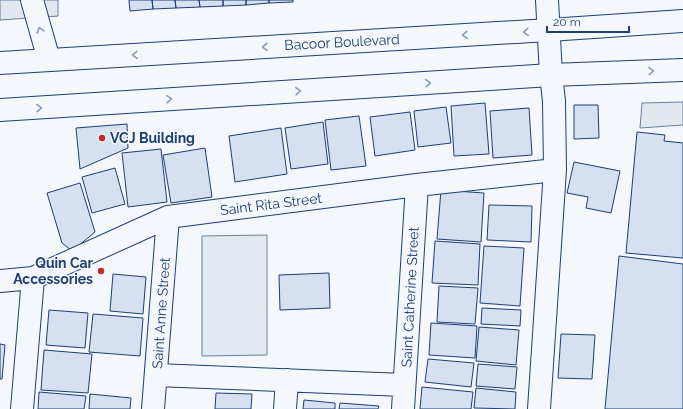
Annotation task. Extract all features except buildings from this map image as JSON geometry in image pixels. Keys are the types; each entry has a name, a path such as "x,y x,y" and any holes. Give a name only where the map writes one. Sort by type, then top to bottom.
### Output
{"street":[{"path":"32,0 49,60"},
{"path":"539,409 555,170 554,101 547,0"},
{"name":"Bacoor Boulevard","path":"0,62 683,21"},
{"path":"0,110 551,75 683,70"},
{"name":"Saint Rita Street","path":"0,281 33,278 168,217 416,184 555,170"},
{"name":"Saint Catherine Street","path":"403,409 416,184"},
{"name":"Saint Anne Street","path":"153,409 168,217"},
{"path":"22,409 33,278"},
{"path":"156,375 404,385"},
{"path":"285,409 287,380"}],"shaded area":[{"path":"0,0 58,0 58,16 0,20"},
{"path":"683,102 683,125 640,128 642,103"},
{"path":"267,235 267,355 202,356 202,236"}],"place":[{"name":"VCJ Building","path":"102,138"},
{"name":"Quin Car Accessories","path":"101,271"}]}
